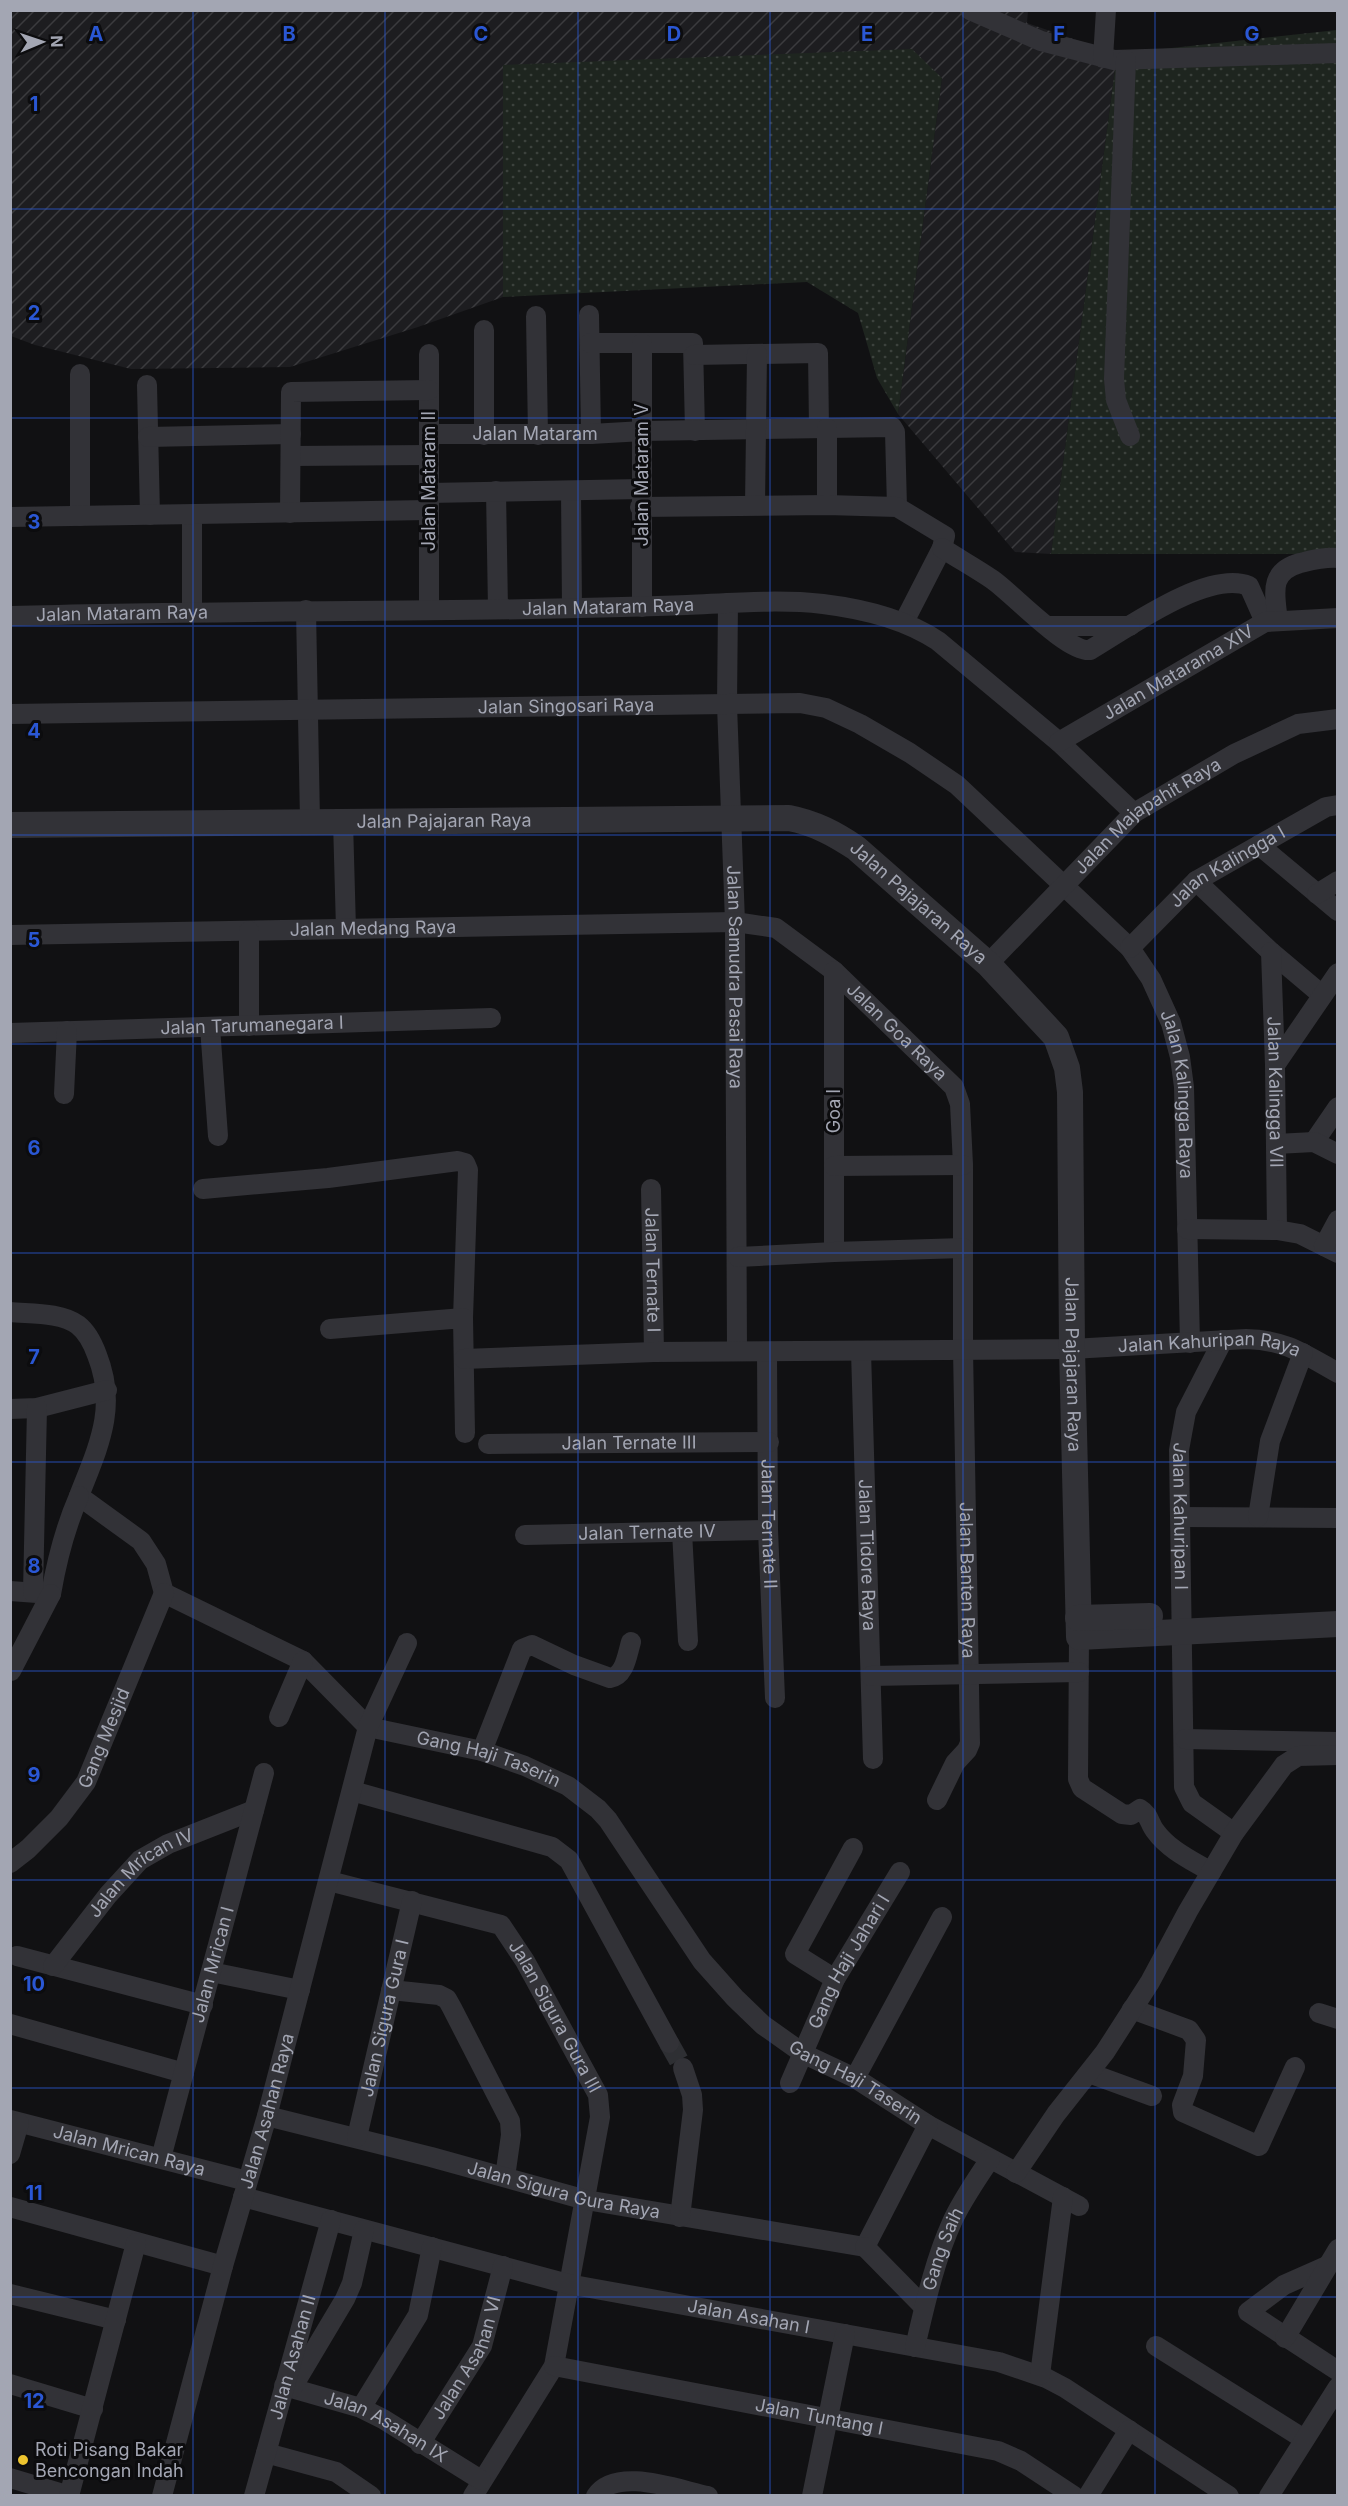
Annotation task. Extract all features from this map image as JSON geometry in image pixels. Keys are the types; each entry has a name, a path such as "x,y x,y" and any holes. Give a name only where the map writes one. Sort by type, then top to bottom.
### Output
{"street":[{"path":"970,10 1041,41 1103,58 1126,60 1338,53"},
{"path":"1103,58 1106,10"},
{"path":"1126,60 1114,379 1116,400 1130,436"},
{"path":"588,315 591,434"},
{"path":"536,316 538,435"},
{"path":"484,330 484,435"},
{"path":"590,343 693,343 695,431"},
{"name":"Jalan Mataram V","path":"642,343 642,607"},
{"path":"694,356 818,353 827,505"},
{"name":"Jalan Mataram II","path":"429,354 429,609"},
{"path":"755,505 758,429 757,354"},
{"path":"80,374 80,516"},
{"path":"147,386 150,515"},
{"path":"290,513 291,392 429,390"},
{"name":"Jalan Mataram","path":"429,434 538,435 643,430 892,427 895,432 897,507"},
{"path":"148,437 291,434"},
{"path":"291,456 428,455"},
{"path":"10,517 290,513 429,501 496,491 571,491 755,505 897,507 945,536 942,548 904,622"},
{"path":"496,491 498,609"},
{"path":"571,491 572,608"},
{"path":"192,514 192,611"},
{"path":"942,548 994,581 1047,626 1130,626 1195,590 1232,582 1249,586 1271,622"},
{"path":"1271,622 1277,579 1287,567 1322,557 1338,558"},
{"name":"Jalan Mataram Raya","path":"10,616 192,611 642,607 728,603 822,604 918,627 1059,742 1134,813"},
{"name":"Jalan Samudra Pasai Raya","path":"728,603 727,705 735,922 737,1351"},
{"path":"306,610 310,821"},
{"name":"Jalan Matarama XIV","path":"1059,742 1271,622 1338,618"},
{"name":"Jalan Singosari Raya","path":"10,714 309,708 800,703 815,705 860,724 910,753 957,786 1062,885"},
{"name":"Jalan Majapahit Raya","path":"988,964 1134,813 1234,754 1298,724 1338,720"},
{"name":"Jalan Kalingga I","path":"1130,948 1196,881 1326,807 1338,805"},
{"name":"Jalan Pajajaran Raya","path":"10,825 789,818 808,822 837,835 856,848 988,964 1056,1037 1067,1068 1070,1092 1072,1349 1079,1627 1078,1779 1082,1788 1122,1814 1131,1815 1140,1809 1145,1812 1155,1831 1176,1850 1211,1872"},
{"path":"343,821 346,929"},
{"path":"1259,845 1338,912"},
{"path":"1196,881 1271,952 1322,995"},
{"path":"1317,894 1338,881"},
{"name":"Jalan Kalingga Raya","path":"1062,885 1130,948 1161,996 1171,1023 1180,1057 1186,1118 1190,1343"},
{"name":"Jalan Medang Raya","path":"10,935 735,922"},
{"name":"Jalan Goa Raya","path":"735,922 777,928 834,971 954,1087 960,1104 963,1165 963,1349"},
{"path":"249,931 249,1026"},
{"name":"Jalan Kalingga VII","path":"1271,952 1277,1230"},
{"name":"Goa I","path":"834,971 834,1252"},
{"path":"1275,1065 1338,973"},
{"name":"Jalan Tarumanegara I","path":"10,1033 491,1018"},
{"path":"210,1027 218,1136"},
{"path":"64,1094 66,1031"},
{"path":"1314,1142 1338,1107"},
{"path":"1276,1144 1314,1142 1338,1154"},
{"path":"203,1189 328,1178 458,1161 465,1163 468,1170 463,1318 465,1432"},
{"path":"834,1166 963,1165"},
{"name":"Jalan Ternate I","path":"651,1189 654,1352"},
{"path":"1187,1229 1277,1230 1300,1234 1331,1250 1338,1220"},
{"path":"738,1257 963,1248"},
{"path":"10,1312 60,1317 77,1324 94,1347 107,1390 104,1428 11,1671"},
{"path":"330,1329 463,1318"},
{"name":"Jalan Kahuripan Raya","path":"464,1359 654,1352 1072,1349 1266,1339 1289,1345 1338,1373"},
{"name":"Jalan Kahuripan I","path":"1223,1340 1186,1412 1179,1450 1184,1787 1188,1799 1234,1833"},
{"name":"Jalan Banten Raya","path":"937,1800 956,1763 970,1743 963,1349"},
{"name":"Jalan Tidore Raya","path":"861,1350 873,1759"},
{"name":"Jalan Ternate II","path":"767,1352 768,1530 775,1698"},
{"path":"1258,1517 1270,1441 1303,1353"},
{"path":"10,1408 37,1408 107,1390"},
{"path":"37,1408 42,1593"},
{"name":"Jalan Ternate III","path":"488,1444 769,1442"},
{"path":"79,1496 141,1541 156,1564 164,1593 303,1661 368,1727"},
{"path":"1180,1517 1338,1518"},
{"name":"Jalan Ternate IV","path":"525,1535 768,1530"},
{"path":"682,1532 688,1641"},
{"path":"10,1591 42,1593"},
{"name":"Gang Mesjid","path":"10,1863 28,1850 59,1818 86,1782 164,1593"},
{"path":"1079,1627 1181,1623 1338,1612"},
{"path":"1181,1623 1338,1624"},
{"path":"482,1751 522,1649 532,1644 574,1665 610,1678 621,1672 631,1642"},
{"name":"Jalan Asahan Raya","path":"162,2496 223,2266 267,2116 368,1727 407,1643"},
{"path":"279,1717 303,1661"},
{"path":"870,1676 1079,1672"},
{"name":"Gang Haji Taserin","path":"368,1727 482,1751 525,1766 568,1786 598,1809 702,1961 763,2025 804,2054 855,2078 928,2126 1071,2201 1040,2375"},
{"path":"1185,1739 1338,1742"},
{"path":"1016,2173 1056,2114 1105,2052 1150,1982 1234,1833 1289,1760 1305,1755 1338,1755"},
{"name":"Jalan Mrican I","path":"161,2158 264,1773"},
{"path":"352,1791 552,1847 564,1854 669,2043"},
{"name":"Jalan Mrican IV","path":"53,1966 108,1895 140,1860 168,1844 254,1810"},
{"path":"835,1979 795,1954 853,1848"},
{"name":"Gang Haji Jahari I","path":"790,2083 835,1979 900,1872"},
{"name":"Jalan Sigura Gura III","path":"329,1881 501,1925 525,1960 598,2095 600,2117 554,2366"},
{"name":"Jalan Sigura Gura I","path":"357,2137 412,1901"},
{"path":"855,2078 942,1917"},
{"path":"17,1956 202,2005"},
{"path":"211,1972 300,1990"},
{"path":"391,1990 440,1995 447,1999 510,2121 511,2135 505,2177"},
{"path":"1132,2009 1189,2031 1196,2040 1193,2076 1182,2105 1183,2112 1259,2146 1295,2067"},
{"path":"10,2024 184,2073"},
{"path":"680,2217 693,2110 692,2095 683,2068"},
{"path":"1089,2073 1152,2096"},
{"name":"Jalan Sigura Gura Raya","path":"267,2116 357,2137 586,2200 865,2247"},
{"path":"10,2154 15,2121"},
{"name":"Jalan Mrican Raya","path":"15,2121 161,2158 245,2189"},
{"path":"924,2307 865,2247 928,2126"},
{"name":"Gang Saih","path":"915,2347 938,2257 953,2220 990,2158"},
{"name":"Jalan Asahan I","path":"245,2189 364,2230 568,2284 999,2362 1040,2375 1065,2388 1229,2496"},
{"path":"10,2207 223,2266"},
{"name":"Jalan Asahan II","path":"254,2496 288,2387 306,2309 331,2220"},
{"path":"288,2387 333,2319 352,2283 364,2230"},
{"path":"10,2478 69,2495 136,2243"},
{"path":"361,2409 418,2315 432,2247"},
{"path":"1285,2338 1338,2249"},
{"name":"Jalan Asahan VI","path":"420,2444 482,2346 503,2266"},
{"path":"1327,2266 1284,2285 1248,2312 1338,2371"},
{"path":"10,2294 116,2320"},
{"path":"306,2309 333,2319"},
{"path":"812,2496 845,2334"},
{"path":"1156,2346 1304,2439"},
{"path":"477,2488 554,2366"},
{"name":"Jalan Tuntang I","path":"554,2366 998,2451 1021,2461 1074,2496"},
{"path":"10,2384 93,2409"},
{"path":"1269,2496 1338,2386"},
{"name":"Jalan Asahan IX","path":"288,2387 361,2409 383,2419 477,2488"},
{"path":"1088,2496 1129,2430"},
{"path":"266,2453 336,2472 371,2496"},
{"path":"596,2496 606,2485 626,2480 708,2496"}],"shaded area":[{"path":"1028,10 1027,23 1117,54 1051,554 1015,552 898,414 942,78 503,65 503,297 418,327 290,367 131,369 35,345 11,336 10,11"},
{"path":"1337,30 1337,554 1051,554 1117,54"},
{"path":"912,49 942,78 898,414 877,378 858,313 807,282 503,297 503,65"}],"tunnel":[{"path":"669,2043 683,2068"}],"place":[{"name":"Roti Pisang Bakar Bencongan Indah","path":"23,2460"}]}
